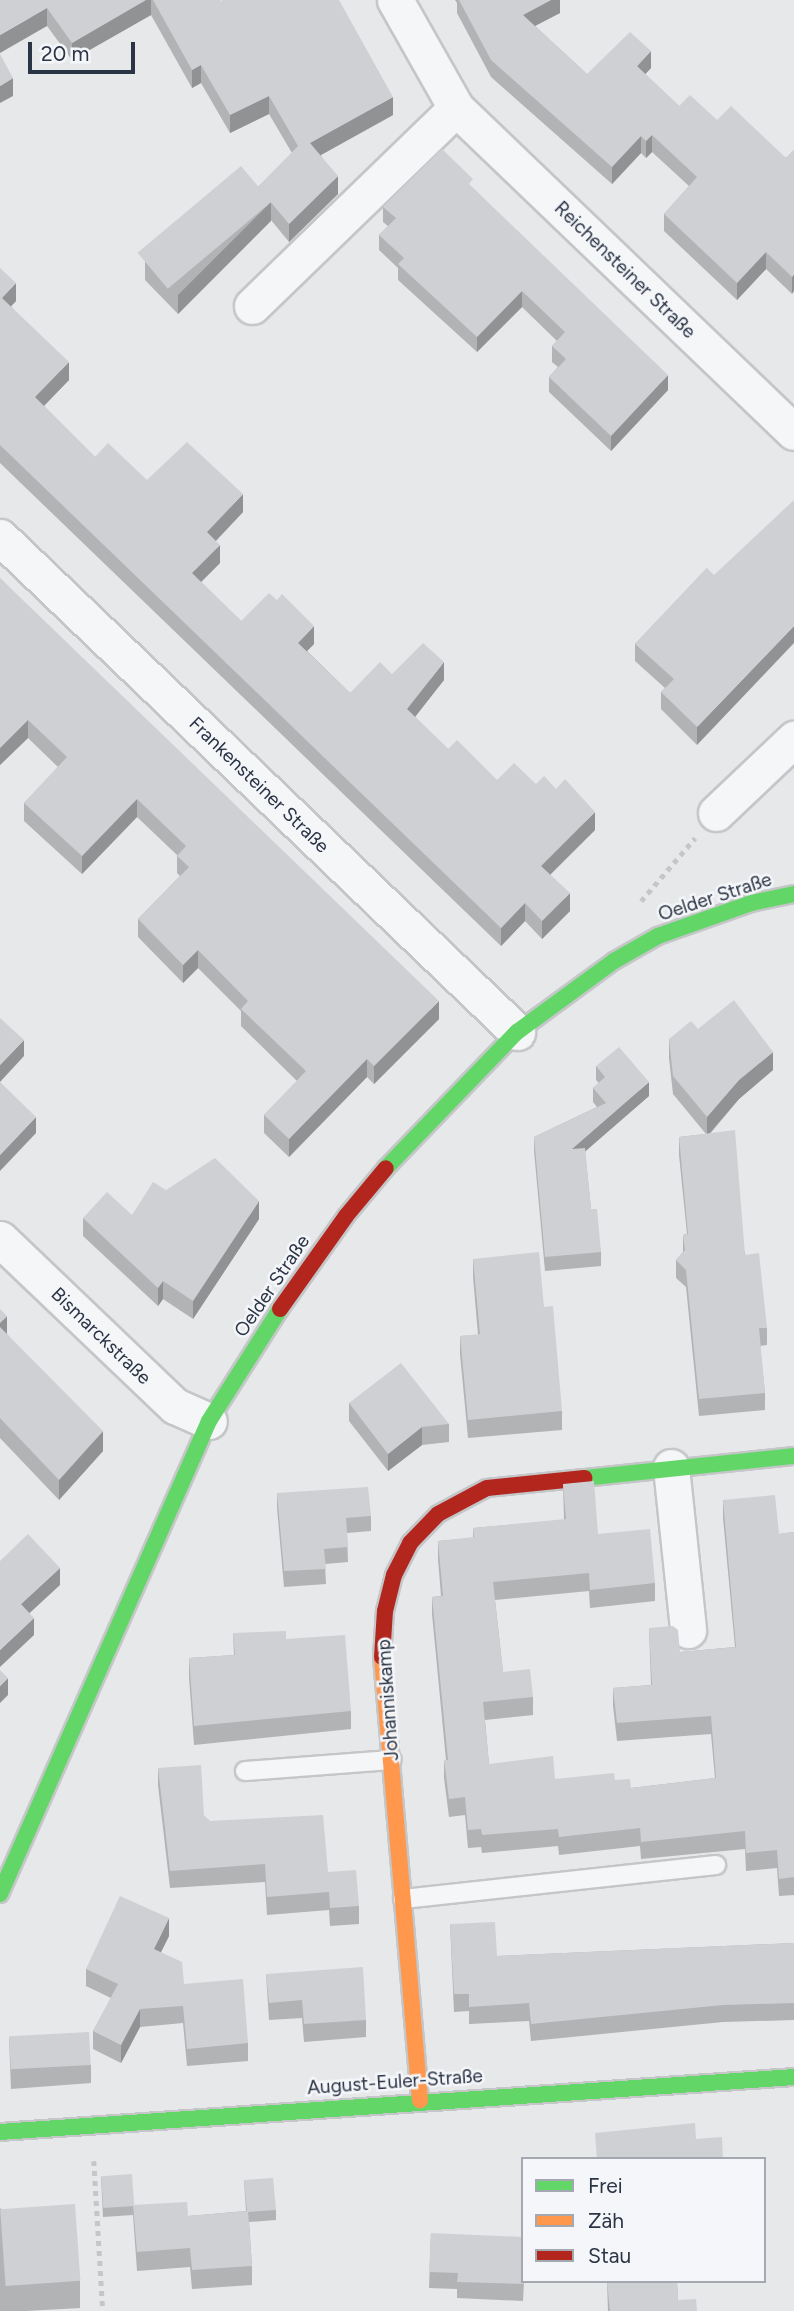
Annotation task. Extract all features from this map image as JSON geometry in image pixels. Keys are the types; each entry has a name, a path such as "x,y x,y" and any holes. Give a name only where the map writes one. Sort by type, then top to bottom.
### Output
{"street":[{"name":"Reichensteiner Straße","path":"395,0 456,108 794,432"},
{"path":"252,306 456,108"},
{"name":"Frankensteiner Straße","path":"0,537 517,1032"},
{"path":"716,813 794,739"},
{"name":"Oelder Straße","path":"0,1894 209,1421 298,1282 346,1216 397,1156 517,1032 614,961 658,936 751,903 794,894"},
{"name":"Bismarckstraße","path":"0,1239 175,1406 209,1421"},
{"name":"Johanniskamp","path":"420,2100 382,1656 385,1611 394,1575 410,1543 438,1514 486,1488 794,1456"},
{"path":"671,1467 688,1630"},
{"name":"August-Euler-Straße","path":"0,2132 420,2100 794,2077"}],"lane":[{"path":"245,1771 392,1760"},
{"path":"403,1899 716,1865"}],"path":[{"path":"658,936 641,901 716,813"},
{"path":"92,2126 103,2311"}],"building":[{"path":"0,0 146,0 72,43 47,8 0,35"},
{"path":"153,0 339,0 393,97 310,143 338,176 289,224 258,187 298,146 269,96 230,115 201,65 192,70"},
{"path":"459,0 551,0 523,15 587,74 630,32 651,51 637,66 679,106 690,95 717,120 731,106 786,158 794,150 792,277 766,252 737,283 664,214 697,177 652,135 646,141 641,136 612,167 491,60"},
{"path":"0,54 13,78 0,86"},
{"path":"442,149 473,179 469,184 668,375 611,436 549,377 566,359 552,346 565,332 522,291 477,337 398,264 404,258 379,235 396,218 383,207"},
{"path":"241,166 271,202 168,289 138,253"},
{"path":"0,268 16,283 2,298 69,362 35,397 95,457 108,443 147,480 187,442 243,494 207,532 220,545 192,573 241,621 269,593 277,600 282,594 314,626 298,643 350,693 380,662 392,674 423,643 444,662 407,709 448,749 457,740 497,780 514,763 536,784 544,776 556,789 565,779 595,812 541,866 570,893 542,921 525,903 501,928 0,445"},
{"path":"794,500 794,626 697,727 661,692 674,679 635,644 707,568 714,575"},
{"path":"0,578 439,1001 374,1066 367,1059 289,1139 264,1115 306,1071 241,1009 248,1001 198,950 183,965 138,919 189,867 177,856 186,846 137,799 82,856 24,803 67,757 28,720 0,748"},
{"path":"734,1000 773,1052 739,1080 707,1117 673,1076 669,1039 691,1021 698,1029"},
{"path":"0,1018 24,1040 0,1065"},
{"path":"619,1047 649,1082 572,1149 585,1148 591,1209 597,1209 601,1252 545,1257 534,1137 606,1103 593,1088 605,1077 596,1066"},
{"path":"0,1082 36,1117 0,1155"},
{"path":"735,1130 745,1255 759,1253 767,1328 759,1328 765,1393 699,1399 686,1270 676,1260 685,1250 683,1235 688,1234 679,1137"},
{"path":"215,1158 259,1201 193,1301 163,1281 158,1288 83,1218 107,1192 132,1215 153,1182 166,1190"},
{"path":"539,1252 544,1307 553,1306 562,1411 468,1420 460,1336 480,1334 473,1259"},
{"path":"0,1309 7,1316 0,1323"},
{"path":"0,1327 103,1431 59,1480 0,1418"},
{"path":"401,1363 449,1424 422,1427 388,1454 349,1403"},
{"path":"594,1481 598,1534 650,1529 655,1583 590,1590 589,1573 493,1582 503,1672 530,1669 533,1697 483,1702 489,1764 553,1756 555,1779 614,1773 615,1780 630,1779 631,1788 716,1778 711,1716 617,1723 613,1688 652,1685 649,1628 673,1626 678,1630 680,1652 736,1647 723,1500 775,1495 779,1534 794,1532 794,1877 779,1879 777,1850 746,1853 745,1831 641,1842 640,1828 559,1837 558,1829 482,1835 481,1829 468,1830 465,1797 449,1799 444,1760 448,1760 432,1597 443,1596 438,1541 474,1537 473,1528 566,1519 563,1484"},
{"path":"368,1487 371,1516 346,1518 348,1547 324,1549 326,1569 284,1571 277,1493"},
{"path":"28,1534 60,1568 21,1604 34,1618 0,1650 0,1561"},
{"path":"286,1631 286,1639 345,1635 351,1711 194,1726 189,1658 235,1655 233,1633"},
{"path":"0,1670 8,1678 0,1686"},
{"path":"201,1765 204,1816 210,1821 323,1815 328,1872 356,1870 359,1906 330,1908 329,1892 267,1897 265,1864 170,1871 158,1768"},
{"path":"120,1896 169,1918 154,1949 182,1962 184,1984 243,1979 248,2043 187,2049 183,2006 140,2009 121,2045 93,2031 118,1984 86,1969"},
{"path":"495,1922 497,1956 794,1943 794,2003 723,2005 531,2024 529,2003 469,2007 469,1994 454,1994 450,1924"},
{"path":"363,1967 366,2020 304,2024 302,2000 269,2003 266,1974"},
{"path":"89,2032 91,2065 11,2069 9,2036"},
{"path":"695,2123 696,2139 722,2137 723,2157 597,2157 595,2133"},
{"path":"132,2174 134,2206 103,2208 101,2176"},
{"path":"273,2178 276,2210 248,2212 244,2180"},
{"path":"187,2202 188,2216 248,2211 252,2266 192,2270 190,2248 137,2252 133,2205"},
{"path":"75,2204 80,2281 6,2286 0,2209"},
{"path":"431,2233 521,2237 523,2284 457,2282 458,2273 429,2272"},
{"path":"607,2283 677,2283 678,2300 696,2299 697,2311 610,2311"}],"traffic: fast":[{"path":"386,1168 517,1032 614,961 658,936 751,903 794,894"},
{"path":"0,1894 209,1421 280,1309"},
{"path":"584,1478 794,1456"},
{"path":"0,2132 794,2077"}],"traffic: slow":[{"path":"382,1657 420,2100"}],"traffic: jam":[{"path":"280,1309 346,1216 386,1168"},
{"path":"382,1657 385,1611 394,1575 410,1543 438,1514 487,1488 584,1478"}]}
